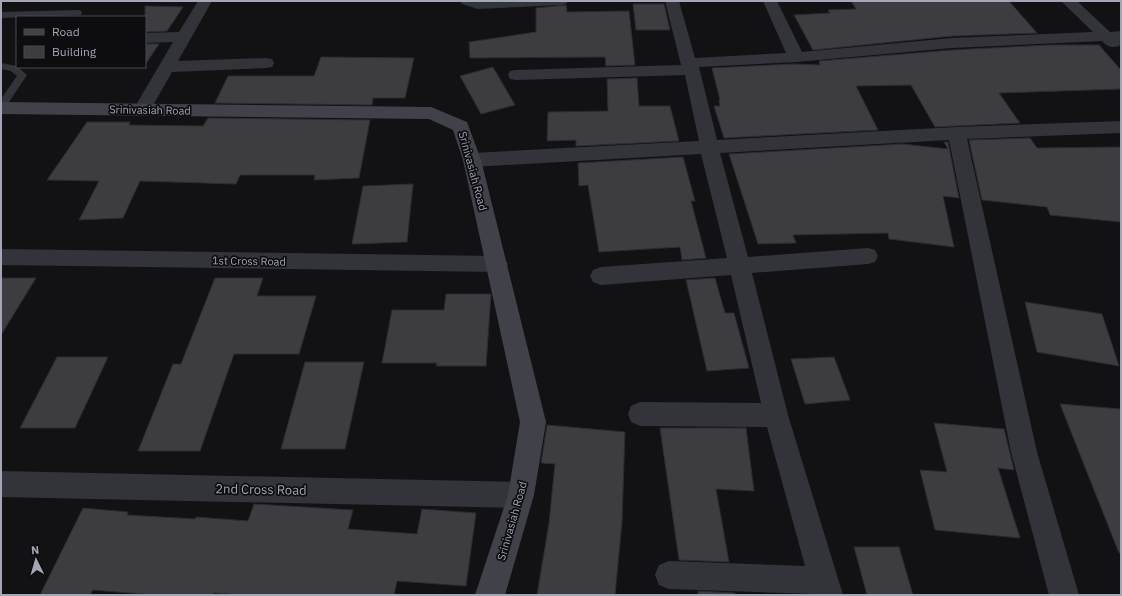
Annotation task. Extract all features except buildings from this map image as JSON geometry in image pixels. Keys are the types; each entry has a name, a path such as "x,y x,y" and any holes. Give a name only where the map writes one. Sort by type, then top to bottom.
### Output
{"street":[{"path":"142,110 205,1"},
{"path":"467,1 478,5 561,1"},
{"path":"669,575 826,588 776,415 690,66 672,1"},
{"path":"770,1 796,57"},
{"path":"1068,1 1114,37 1121,51"},
{"path":"146,38 184,37"},
{"path":"516,75 690,66 952,44 1114,37"},
{"path":"167,67 266,63"},
{"name":"Srinivasiah Road","path":"1,107 431,113 461,126 472,160 533,422 521,495 490,595"},
{"path":"472,160 957,133 1121,127"},
{"path":"957,133 1024,452 1064,595"},
{"path":"601,276 868,256"},
{"name":"1st Cross Road","path":"1,257 497,264"},
{"path":"640,414 776,415"},
{"name":"2nd Cross Road","path":"1,484 521,495"}],"lane":[{"path":"1,15 78,13"},
{"path":"1,66 14,68 22,75 1,107"}]}
